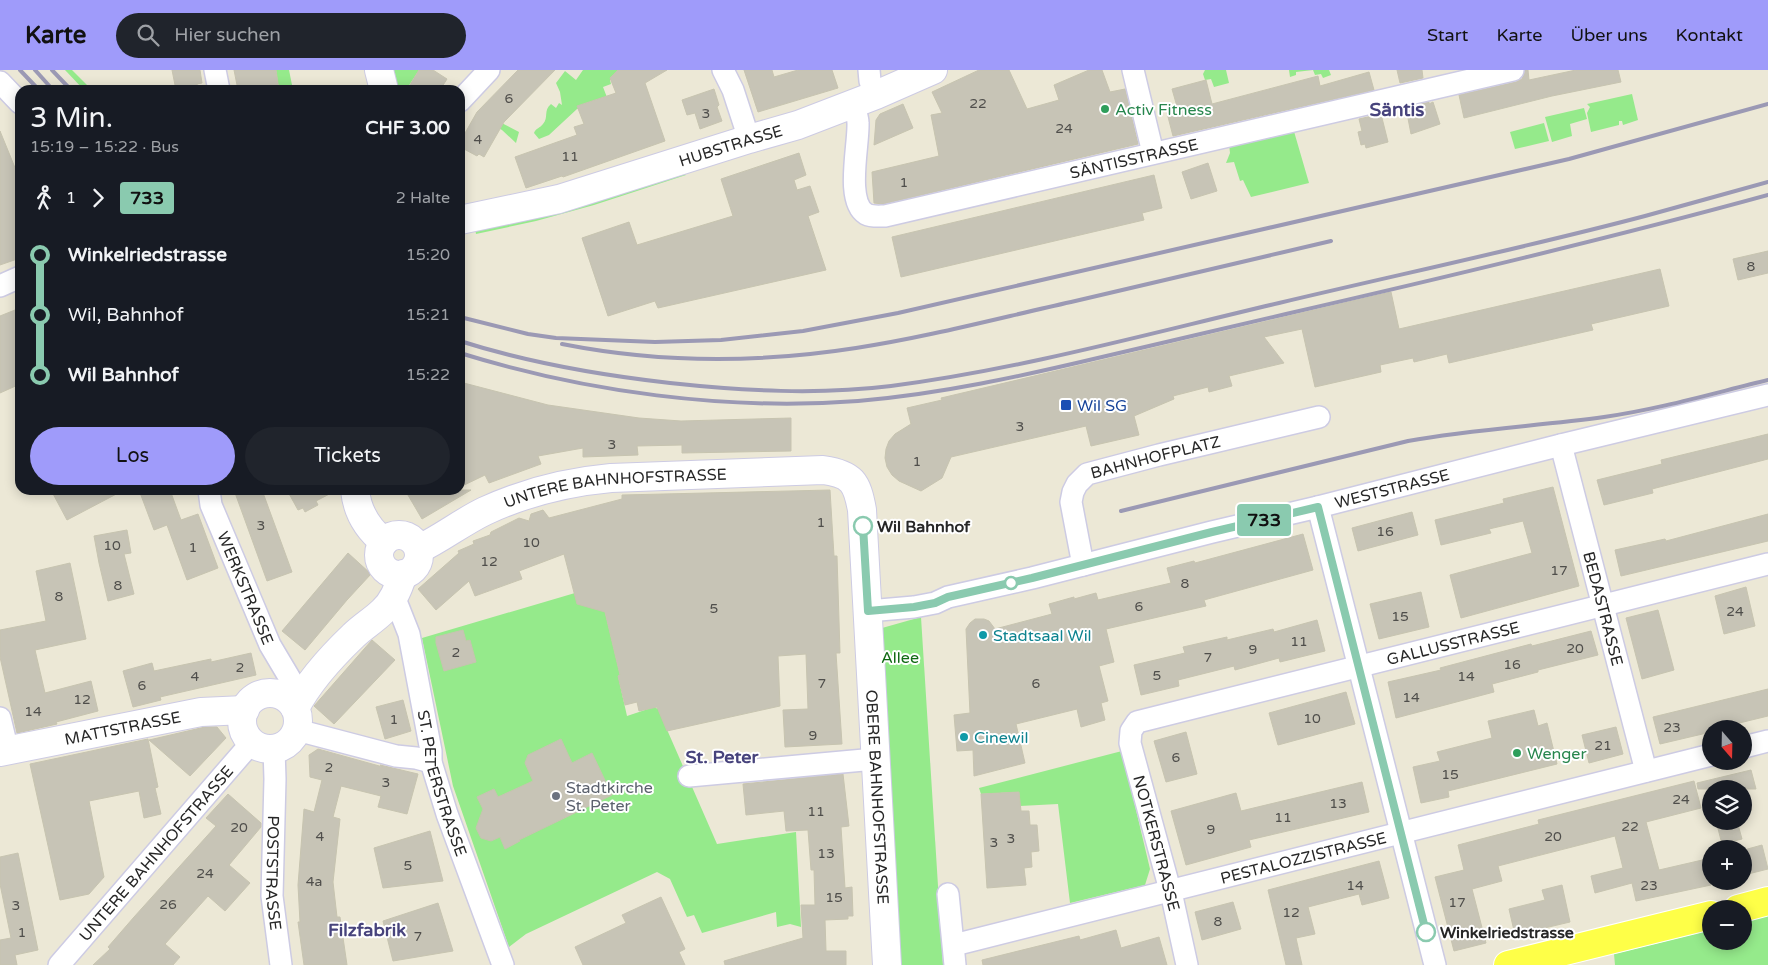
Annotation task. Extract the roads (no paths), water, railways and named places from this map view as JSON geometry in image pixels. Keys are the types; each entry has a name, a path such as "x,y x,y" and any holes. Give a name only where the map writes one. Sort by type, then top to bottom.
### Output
{"main road":[{"path":"1752,905 1768,901"},
{"path":"1508,965 1702,917"}],"street":[{"path":"215,70 217,85"},
{"path":"364,70 366,85"},
{"path":"379,70 383,85"},
{"path":"465,96 489,70"},
{"path":"723,70 733,90 749,139"},
{"name":"HUBSTRASSE","path":"465,219 559,199 798,125 866,90 933,70"},
{"path":"1133,70 1154,153"},
{"name":"SÄNTISSTRASSE","path":"866,90 858,122 855,195 861,210 875,217 1513,70"},
{"path":"0,82 15,98"},
{"name":"HUBSTRASSE","path":"465,202 524,206"},
{"path":"0,286 15,279"},
{"name":"WESTSTRASSE","path":"868,611 927,604 948,597 1768,395"},
{"name":"BAHNHOFPLATZ","path":"1083,565 1071,502 1077,484 1087,474 1319,417"},
{"name":"BEDASTRASSE","path":"1562,445 1646,771"},
{"name":"UNTERE BAHNHOFSTRASSE","path":"418,549 484,512 528,493 582,480 824,470"},
{"name":"OBERE BAHNHOFSTRASSE","path":"824,470 841,473 848,477 854,484 860,498 887,965"},
{"name":"WERKSTRASSE","path":"210,495 211,505 270,646 291,704"},
{"path":"356,495 357,505 362,516 371,529 384,542"},
{"path":"1318,507 1434,965"},
{"path":"395,580 382,564 379,556 380,548 384,542 396,535 411,539 418,549 416,566 410,572 395,580 384,610 354,635 291,704 293,737 288,743 263,746 248,737 243,724 245,710 250,702 265,694 291,704 396,756 431,762"},
{"name":"GALLUSSTRASSE","path":"1137,722 1768,564"},
{"name":"ST. PETERSTRASSE","path":"395,580 409,634 431,751 431,762 447,814 503,965"},
{"name":"MATTSTRASSE","path":"4,751 201,712 245,710"},
{"path":"0,718 4,751"},
{"name":"NOTKERSTRASSE","path":"1137,722 1131,731 1130,742 1170,890 1187,965"},
{"path":"1752,745 1768,741"},
{"name":"UNTERE BAHNHOFSTRASSE","path":"59,965 263,746"},
{"name":"POSTSTRASSE","path":"263,746 275,778 272,896 281,965"},
{"name":"PESTALOZZISTRASSE","path":"954,955 1170,890 1702,757"},
{"path":"689,776 875,759"},
{"path":"948,894 954,955"}],"railway":[{"path":"20,70 34,85"},
{"path":"35,70 48,85"},
{"path":"52,70 66,85"},
{"path":"465,318 528,334 556,338 655,342 721,340 803,331 898,313 1569,159 1768,104"},
{"path":"465,343 512,356 564,367 670,383 781,391 864,389 891,386 989,370 1086,349 1554,239 1768,182"},
{"path":"465,354 557,378 606,388 657,395 758,403 808,403 889,398 981,384 1072,364 1527,257 1768,195"},
{"path":"562,344 635,355 672,358 746,358 820,353 883,344 937,333 1331,241"},
{"path":"1121,511 1408,441 1457,433 1625,414 1768,380"}],"place":[{"name":"Activ Fitness","path":"1105,109"},
{"name":"Wil SG","path":"1066,405"},
{"name":"Wil Bahnhof","path":"863,526"},
{"name":"Stadtsaal Wil","path":"983,635"},
{"name":"Cinewil","path":"964,737"},
{"name":"Wenger","path":"1517,753"},
{"name":"Stadtkirche St. Peter","path":"556,796"},
{"name":"Winkelriedstrasse","path":"1426,932"}],"district":[{"name":"Säntis","path":"1397,109"},
{"name":"St. Peter","path":"722,757"},
{"name":"Filzfabrik","path":"367,930"}],"park label":[{"name":"Allee","path":"900,657"}]}
